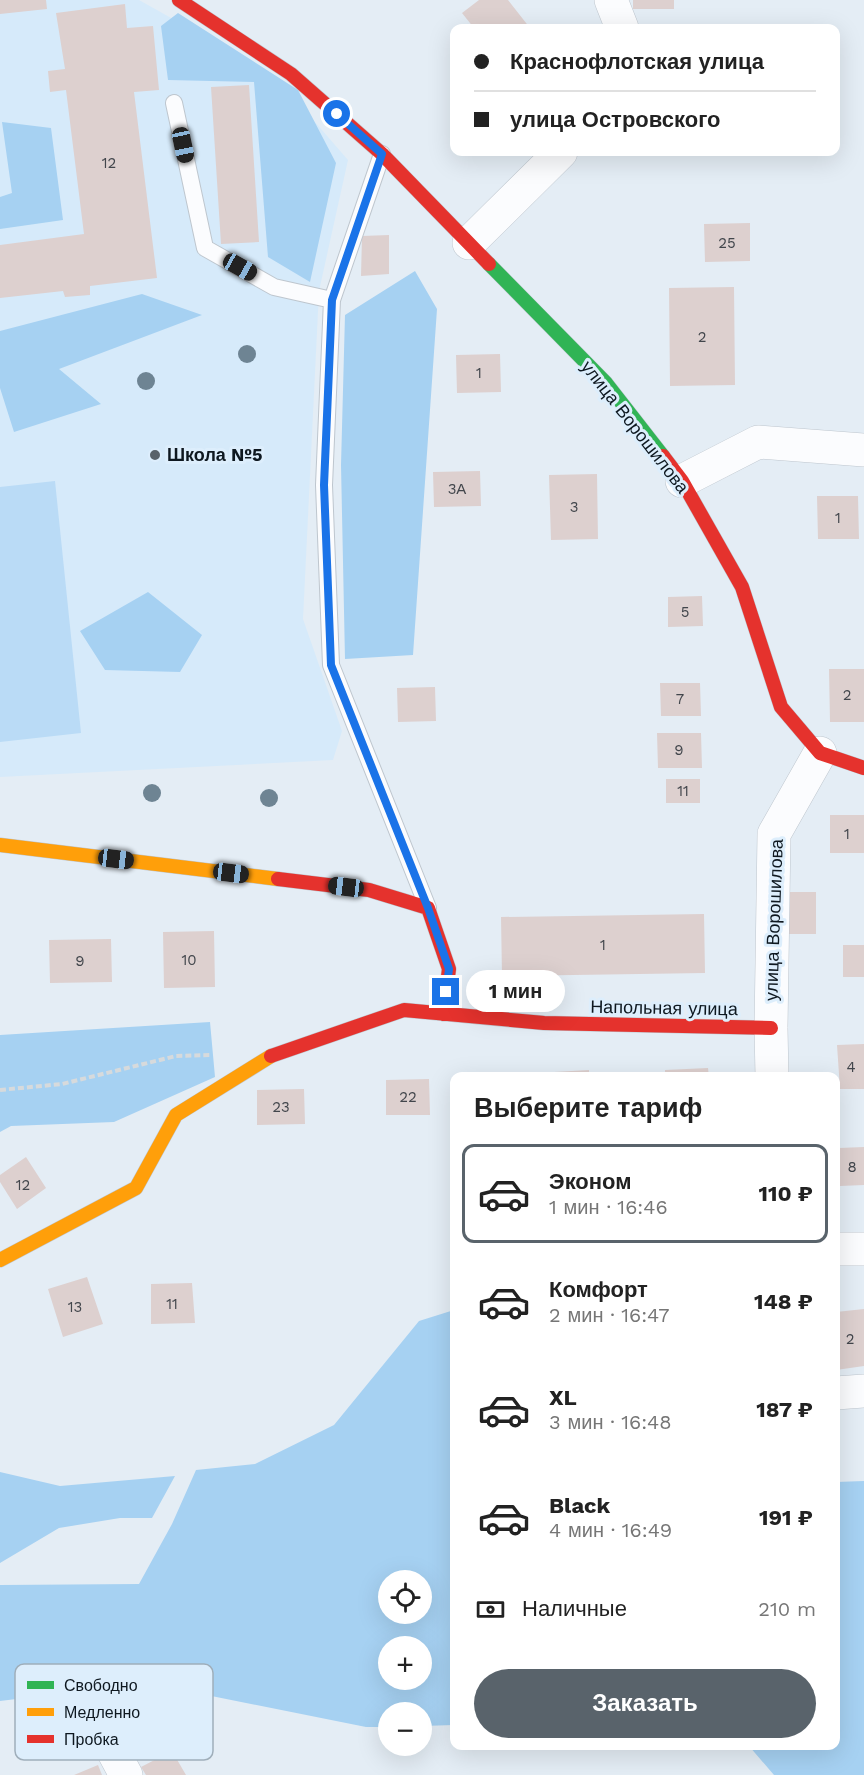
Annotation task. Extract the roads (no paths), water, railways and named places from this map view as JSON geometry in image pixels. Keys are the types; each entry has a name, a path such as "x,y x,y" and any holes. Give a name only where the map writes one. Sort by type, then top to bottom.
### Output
{"street":[{"name":"улица Ворошилова","path":"179,0 291,74 382,154 606,383 682,481 742,587 781,707 819,753 774,834 772,1072"},
{"path":"610,0 620,24"},
{"path":"469,243 557,156"},
{"path":"682,481 758,442 864,450"},
{"path":"819,753 864,768"},
{"path":"0,844 369,890 428,908 449,969 443,1014"},
{"name":"Напольная улица","path":"0,1260 136,1188 176,1115 277,1052 404,1010 544,1023 771,1028"},
{"path":"840,1249 864,1249"},
{"path":"840,1393 864,1391"}],"lane":[{"path":"174,103 205,248 274,286 332,300"},
{"path":"382,154 332,300 324,485 331,665 428,908"}],"place":[{"name":"Школа №5","path":"155,455"}]}
